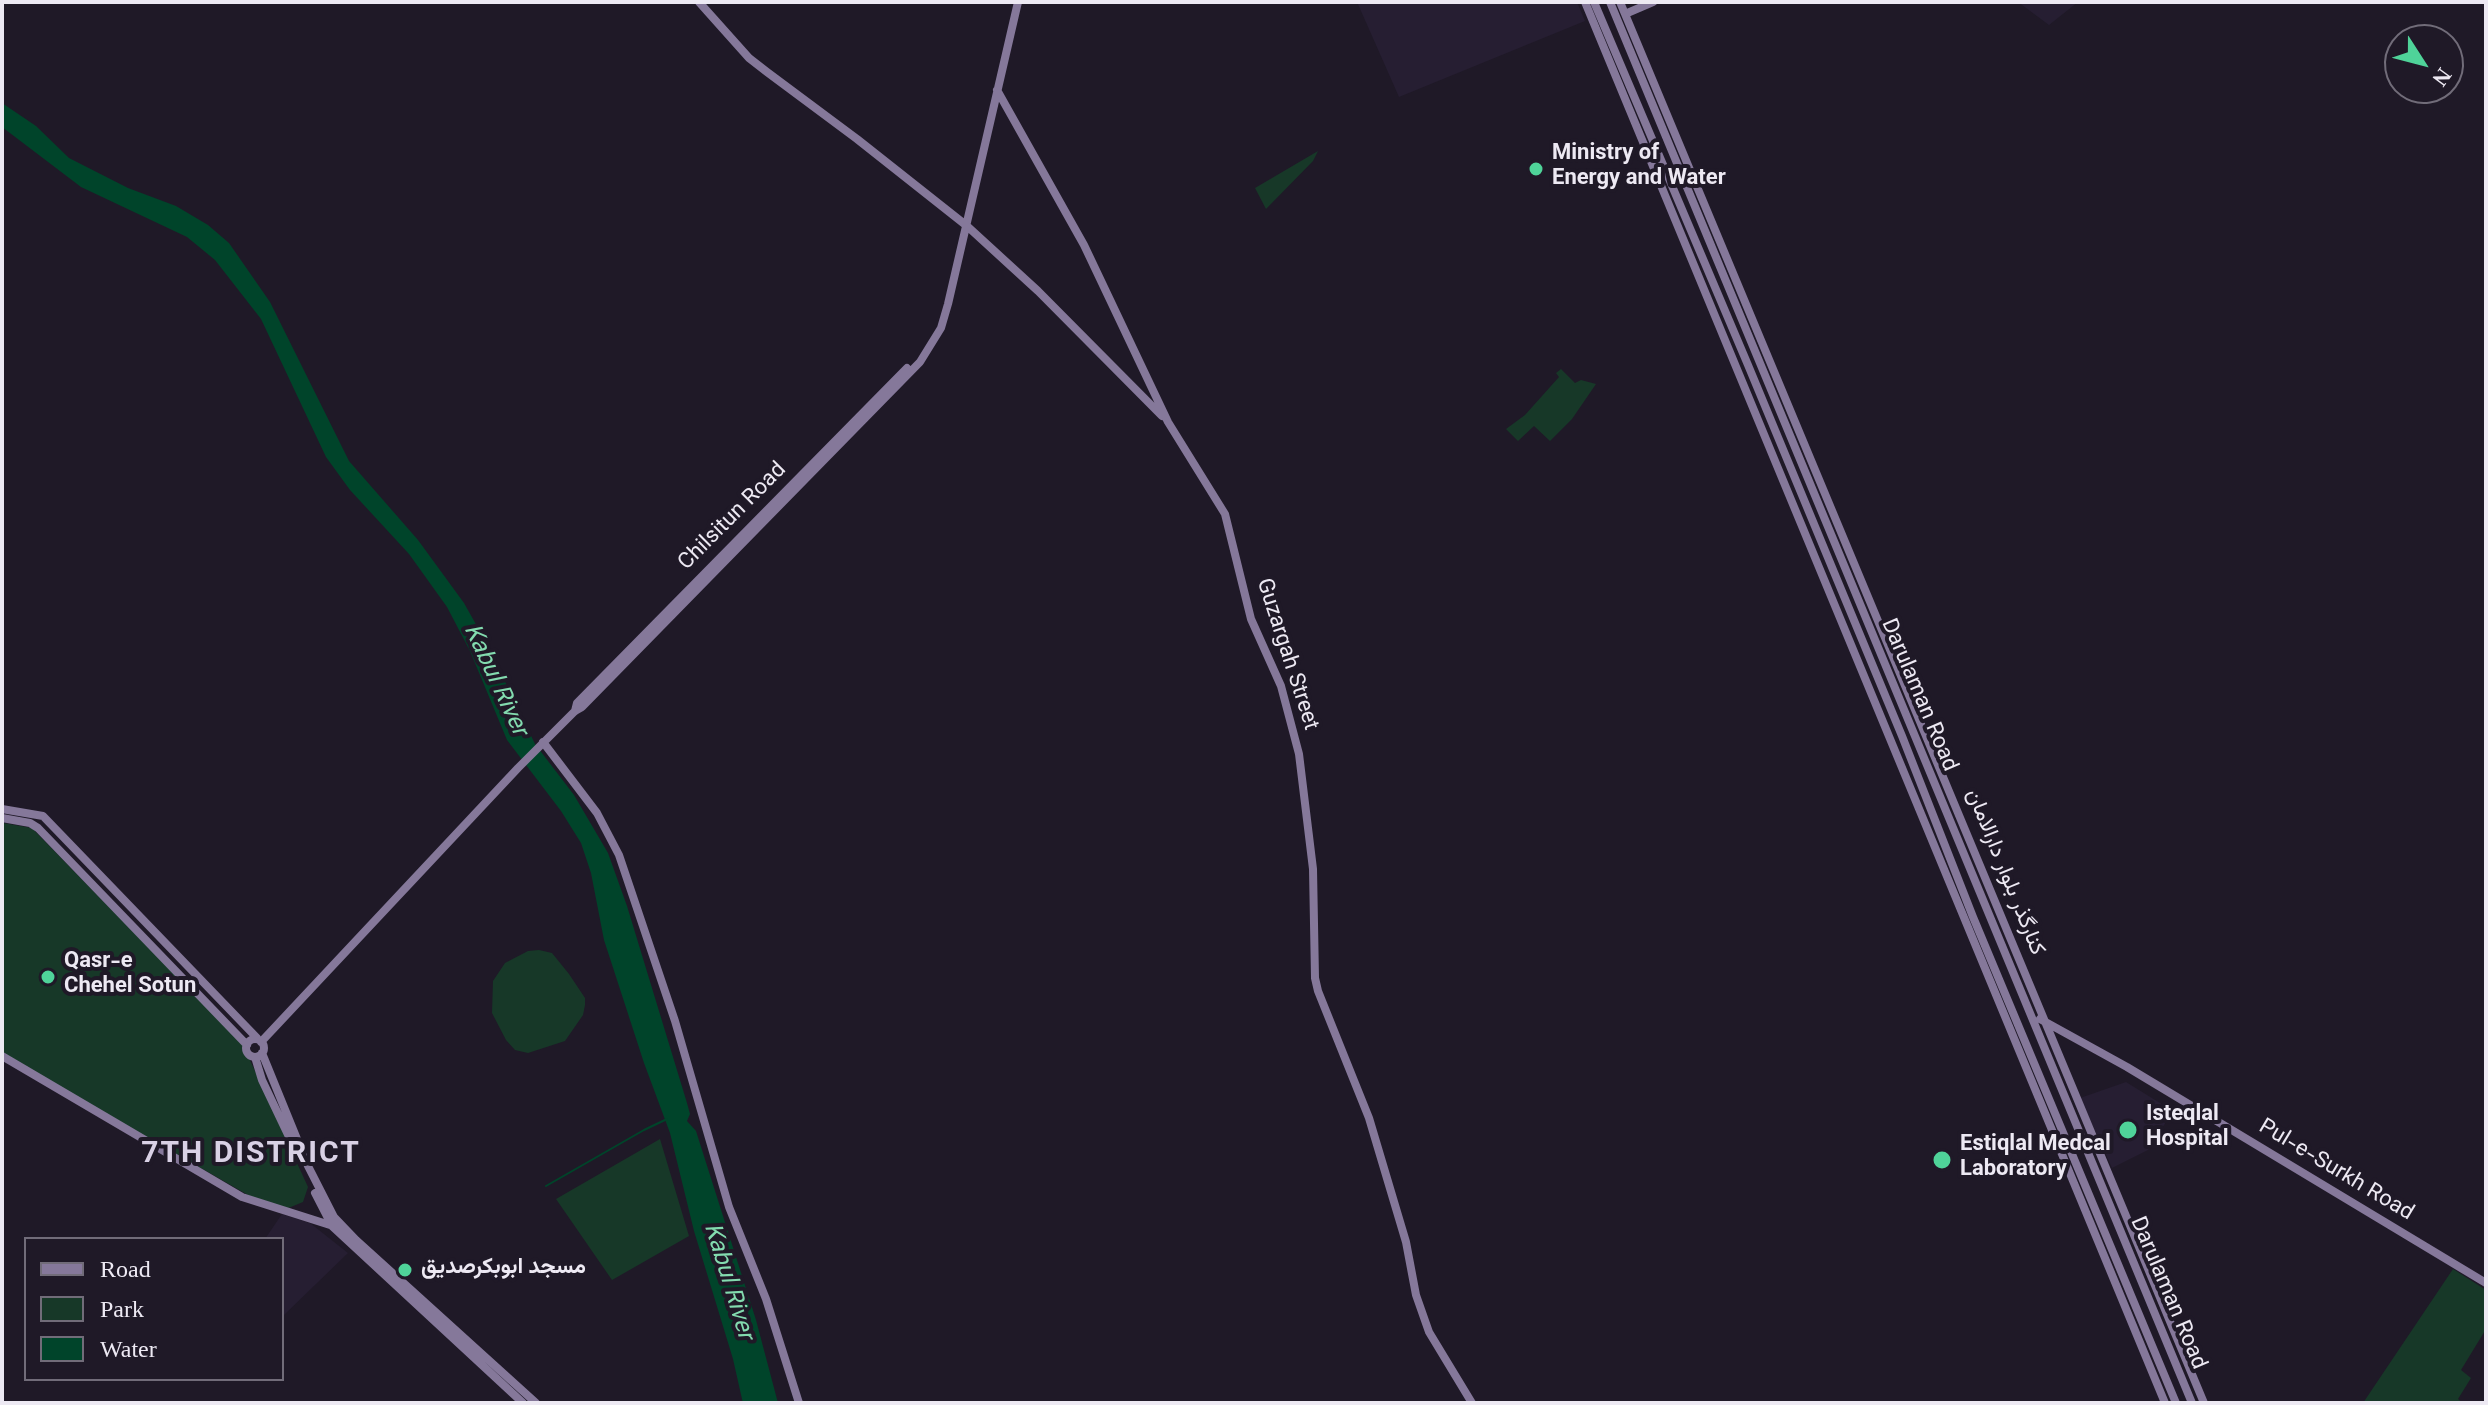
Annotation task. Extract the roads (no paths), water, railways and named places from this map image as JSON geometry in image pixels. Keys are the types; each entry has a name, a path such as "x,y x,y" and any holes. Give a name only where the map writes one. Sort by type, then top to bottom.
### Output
{"main road":[{"path":"699,2 758,65 967,226 1038,291 1168,422"},
{"name":"Chilsitun Road","path":"247,1045 259,1040 540,745 582,707 920,362 941,328 1018,2"},
{"path":"1585,2 1838,616 2016,1026 2165,1403"},
{"name":"Darulaman Road","path":"1594,2 1912,762 2016,1026 2176,1403"},
{"name":"Darulaman Road","path":"1610,2 1779,397 2032,1020 2192,1403"},
{"name":"کنارگذر بلوار دارالامان","path":"1620,2 1779,397 1938,760 2042,1018 2204,1403"},
{"path":"1625,14 1653,2"},
{"name":"Guzargah Street","path":"997,90 1084,245 1168,422 1225,514 1251,619 1281,686 1299,754 1313,869 1315,978 1318,991 1369,1118 1406,1242 1416,1295 1429,1332 1472,1403"},
{"path":"1754,408 1779,397"},
{"path":"540,745 597,813 619,855 675,1021 729,1207 766,1299 799,1403"},
{"path":"2,809 43,816 259,1040 262,1080 332,1226 523,1403"},
{"path":"2,818 30,823 38,828 247,1045 247,1053 259,1055"},
{"path":"2016,1026 2042,1018"},
{"name":"Pul-e-Surkh Road","path":"2042,1018 2486,1283"},
{"path":"259,1055 334,1217 363,1247 536,1403"},
{"path":"2,1056 242,1197 332,1226"},
{"path":"311,1217 322,1210"}],"water":[{"name":"Kabul River","path":"2,103 36,126 69,158 128,188 176,206 208,225 229,243 270,302 349,461 418,540 464,603 535,744 574,795 608,853 687,1103 690,1114 687,1121 696,1131 756,1320 778,1403 743,1403 733,1359 694,1231 670,1133 604,940 591,873 581,843 561,811 507,740 470,651 447,607 409,554 350,490 326,457 261,319 215,260 187,237 81,187 2,127"}],"waterway":[{"path":"546,1186 667,1119"}],"place":[{"name":"Ministry of Energy and Water","path":"1536,169"},
{"name":"Qasr-e Chehel Sotun","path":"48,977"},
{"name":"Isteqlal Hospital","path":"2128,1130"},
{"name":"Estiqlal Medcal Laboratory","path":"1942,1160"},
{"name":"مسجد ابوبکرصدیق","path":"405,1270"}],"district":[{"name":"7TH DISTRICT","path":"251,1157"}]}
